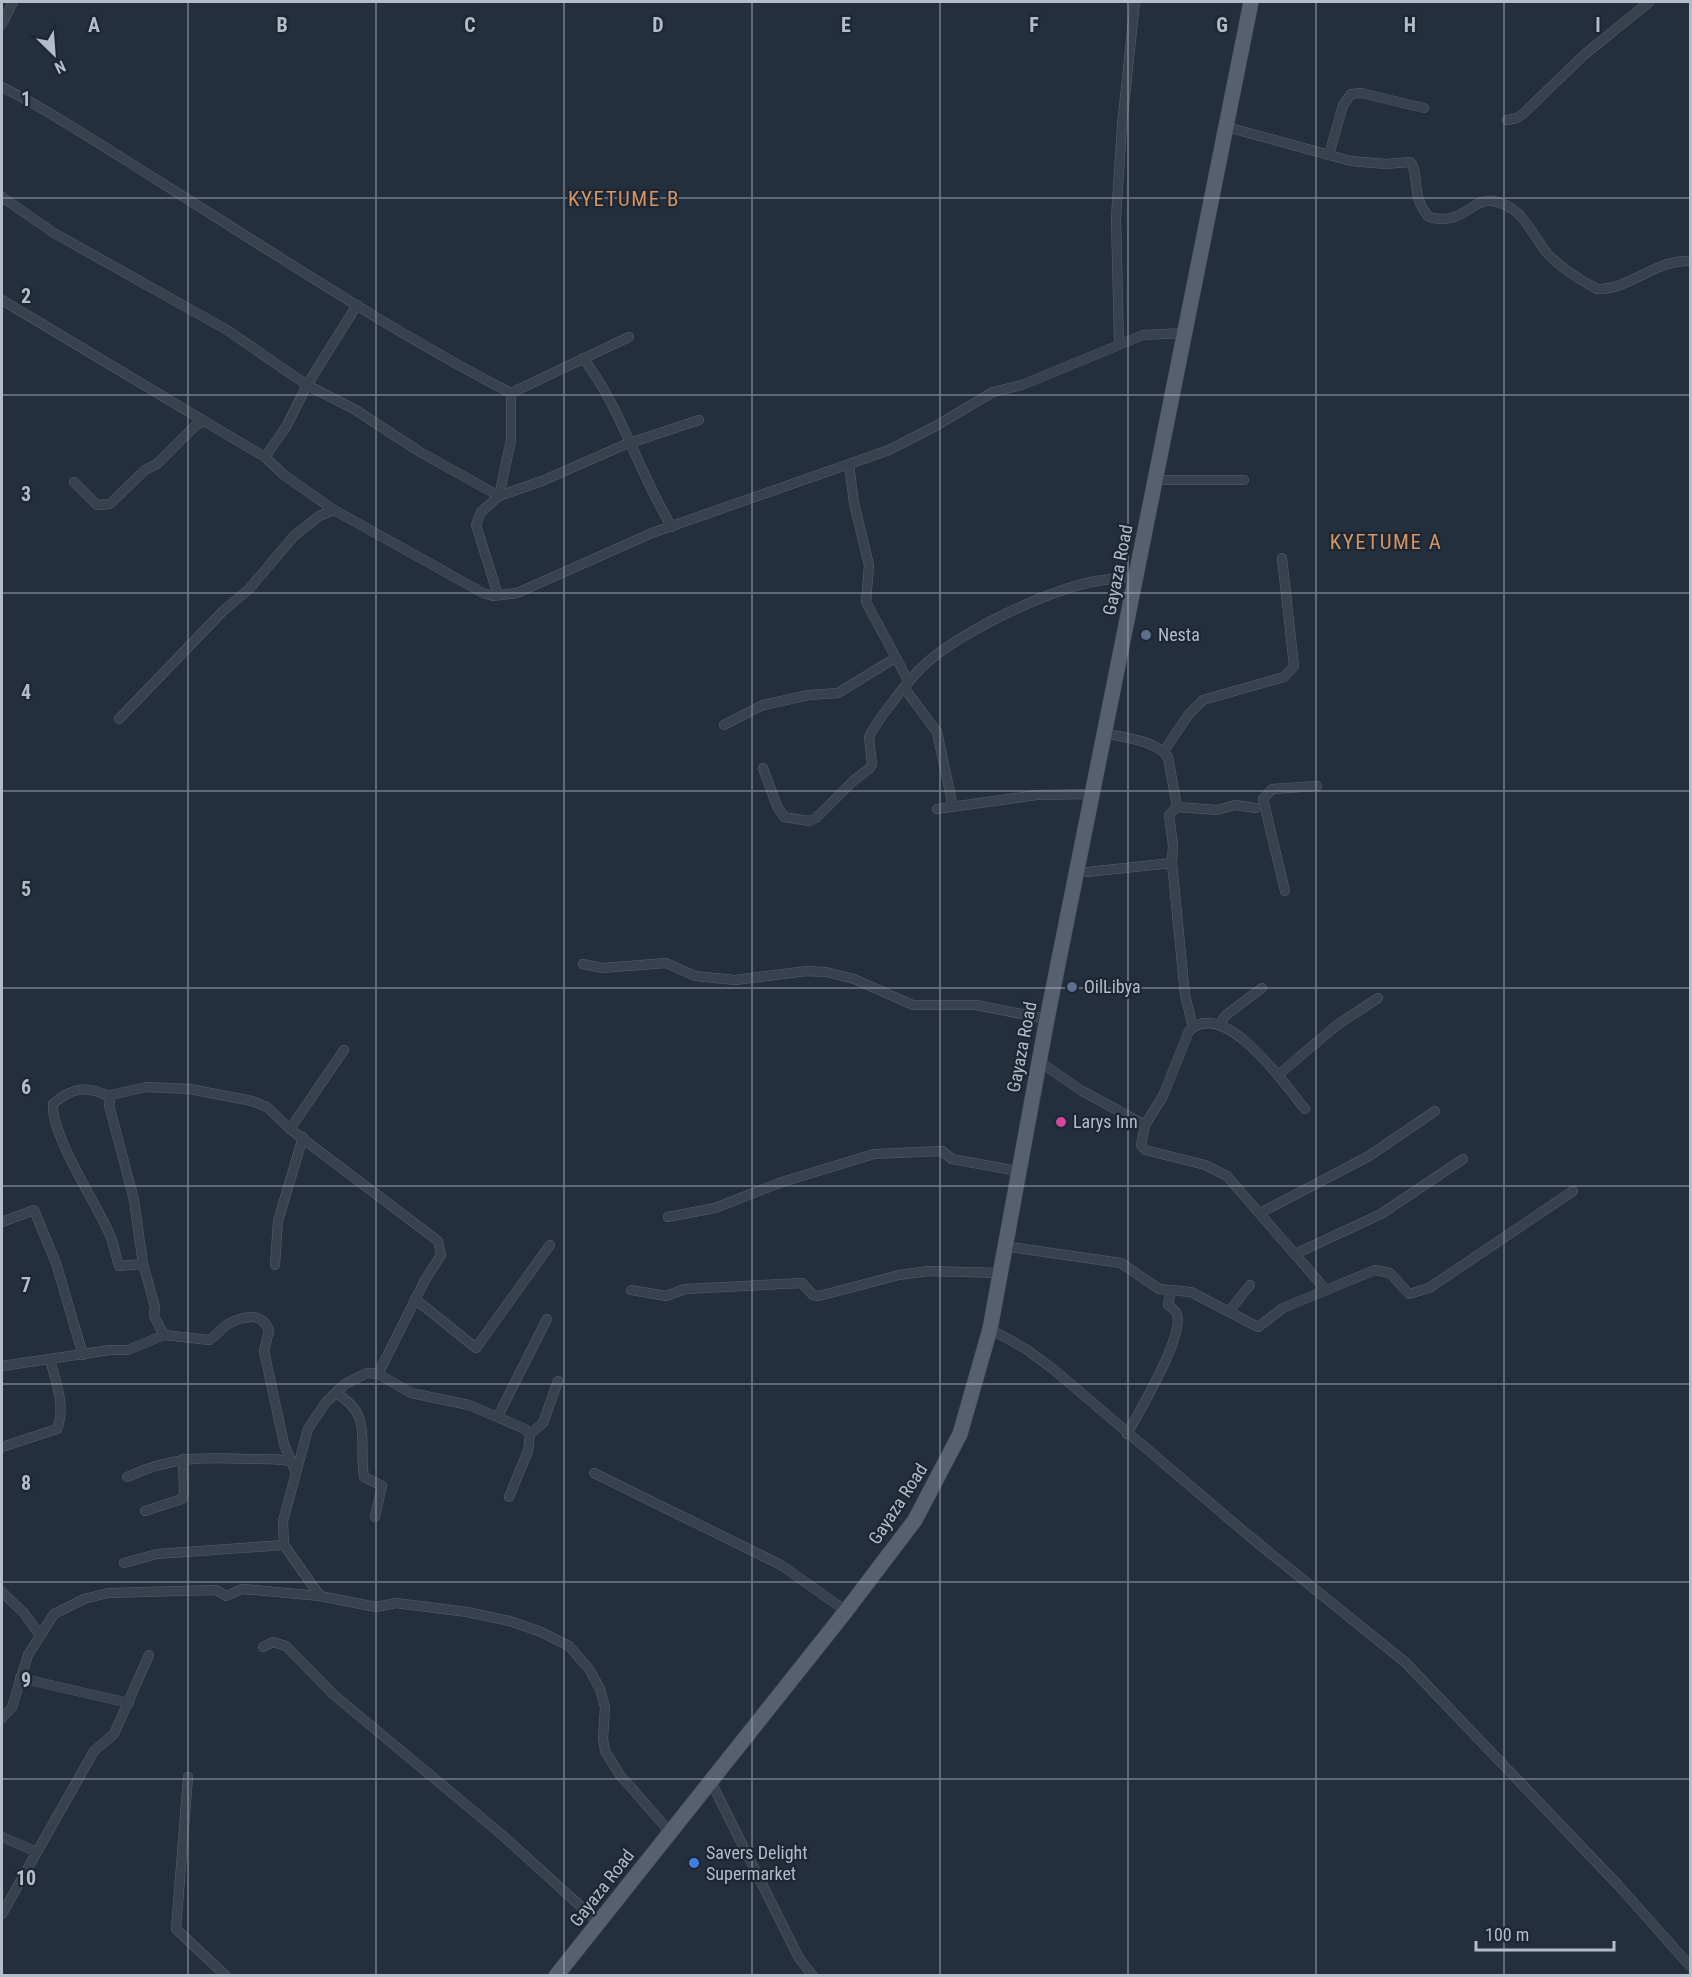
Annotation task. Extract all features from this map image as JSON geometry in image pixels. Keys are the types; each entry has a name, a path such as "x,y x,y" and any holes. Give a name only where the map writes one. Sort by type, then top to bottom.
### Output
{"main road":[{"name":"Gayaza Road","path":"556,1976 846,1611 915,1520 940,1477 960,1434 990,1329 1003,1246 1047,1019 1251,2"}],"street":[{"path":"2,24 13,2"},
{"path":"1119,343 1116,218 1122,125 1135,2"},
{"path":"1507,120 1518,118 1584,55 1649,2"},
{"path":"2,87 114,153 357,305 511,393"},
{"path":"1329,155 1343,105 1351,94 1361,93 1424,108"},
{"path":"1227,127 1329,155 1386,164 1410,162 1415,170 1416,195 1429,217 1439,220 1456,218 1485,201 1499,203 1527,221 1548,254 1558,263 1597,289 1611,288 1677,260 1690,261"},
{"path":"2,197 54,233 227,330 308,385 354,409 420,452 499,496"},
{"path":"2,300 265,457 284,475 334,510 483,593 498,595 517,593 577,568 616,548 672,526 849,465 910,440 985,396 1022,385 1119,343 1143,335 1184,333"},
{"path":"265,457 286,427 308,385 357,305"},
{"path":"511,393 629,337"},
{"path":"583,358 601,382 632,443 659,505 672,526"},
{"path":"499,496 512,440 511,393"},
{"path":"498,595 476,525 481,512 499,496 542,482 632,443 699,420"},
{"path":"74,482 97,505 110,504 146,470 157,464 195,426 204,421"},
{"path":"849,465 854,503 869,565 866,602 896,658 907,685 937,732 953,807"},
{"path":"1155,480 1244,480"},
{"path":"119,719 223,610 249,589 294,536 319,516 334,510"},
{"path":"1164,751 1189,714 1203,700 1284,677 1294,666 1282,558"},
{"path":"763,768 777,806 784,817 809,821 816,818 853,781 870,768 872,764 869,737 872,730 907,685 950,645 1000,618 1090,582 1137,577"},
{"path":"724,725 763,705 815,694 838,693 896,658"},
{"path":"1105,733 1152,745 1164,751 1169,763 1177,807"},
{"path":"1285,891 1263,799 1272,789 1317,786"},
{"path":"937,809 1037,795 1092,794"},
{"path":"1192,1028 1185,995 1169,814 1177,807 1217,810 1235,805 1256,808"},
{"path":"1087,872 1172,863"},
{"path":"583,964 602,968 666,963 695,976 735,980 807,971 826,972 854,979 912,1005 976,1005 1047,1019"},
{"path":"1220,1025 1226,1015 1262,988"},
{"path":"1278,1075 1337,1025 1378,998"},
{"path":"1305,1109 1278,1075 1242,1037 1220,1025 1203,1024 1192,1028 1185,1038 1163,1096 1145,1125 1141,1138 1143,1148 1205,1165 1227,1176 1326,1290"},
{"path":"290,1129 344,1050"},
{"path":"1040,1062 1082,1091 1145,1125"},
{"path":"110,1097 117,1092 146,1087 211,1092 267,1107 290,1129 438,1241 441,1255 415,1299 378,1374"},
{"path":"110,1097 92,1088 76,1091 53,1104 54,1115 57,1129 111,1237 119,1266 143,1264"},
{"path":"110,1097 110,1114 134,1200 143,1264 155,1307 154,1316 164,1335"},
{"path":"1260,1213 1369,1156 1435,1111"},
{"path":"275,1265 278,1221 303,1137"},
{"path":"668,1217 715,1208 782,1182 874,1154 942,1151 952,1159 1018,1171"},
{"path":"1296,1254 1381,1214 1463,1159"},
{"path":"1003,1246 1121,1263 1159,1289 1191,1292 1230,1310 1252,1326 1258,1327 1283,1308 1367,1272 1383,1270 1390,1273 1404,1291 1413,1295 1429,1288 1573,1191"},
{"path":"2,1222 34,1210 56,1263 83,1355"},
{"path":"415,1299 476,1348 549,1245"},
{"path":"631,1290 666,1296 685,1289 802,1282 813,1295 819,1296 899,1275 929,1271 999,1273"},
{"path":"1230,1310 1250,1286"},
{"path":"1127,1434 1169,1356 1178,1320 1175,1310 1168,1305 1171,1290"},
{"path":"2,1366 110,1350 128,1350 164,1335 201,1341 215,1337 228,1323 252,1316 265,1323 268,1331 264,1351 290,1461 296,1473"},
{"path":"498,1416 547,1319"},
{"path":"990,1329 1026,1349 1053,1369 1248,1535 1407,1663 1618,1885 1690,1966"},
{"path":"2,1447 57,1430 61,1420 58,1391 50,1360"},
{"path":"320,1596 284,1545 283,1521 308,1429 326,1402 356,1376 367,1373 378,1374 411,1393 469,1405 498,1416 530,1434"},
{"path":"509,1497 528,1451 530,1434 543,1423 558,1381"},
{"path":"336,1393 345,1398 363,1421 364,1477 381,1486 375,1517"},
{"path":"127,1477 157,1464 183,1459 224,1457 290,1461"},
{"path":"145,1511 182,1499 184,1494 183,1459"},
{"path":"594,1473 781,1565 846,1611"},
{"path":"124,1563 156,1554 284,1545"},
{"path":"2,1718 12,1707 20,1678 39,1634 54,1614 84,1599 108,1593 216,1590 226,1596 242,1589 320,1596 370,1606 396,1604 510,1621 541,1632 569,1646 589,1669 600,1689 605,1707 603,1739 605,1751 620,1775 670,1832"},
{"path":"2,1592 23,1612 39,1634"},
{"path":"263,1647 273,1642 286,1646 334,1695 501,1834 599,1923"},
{"path":"2,1914 94,1751 114,1734 149,1655"},
{"path":"20,1678 129,1703"},
{"path":"188,1777 176,1929 226,1976"},
{"path":"711,1782 799,1958 813,1976"},
{"path":"2,1837 37,1852"}],"place":[{"name":"Nesta","path":"1146,635"},
{"name":"OilLibya","path":"1072,987"},
{"name":"Larys Inn","path":"1061,1122"},
{"name":"Savers Delight Supermarket","path":"694,1863"}],"district":[{"name":"KYETUME B","path":"624,199"},
{"name":"KYETUME A","path":"1386,542"}]}
